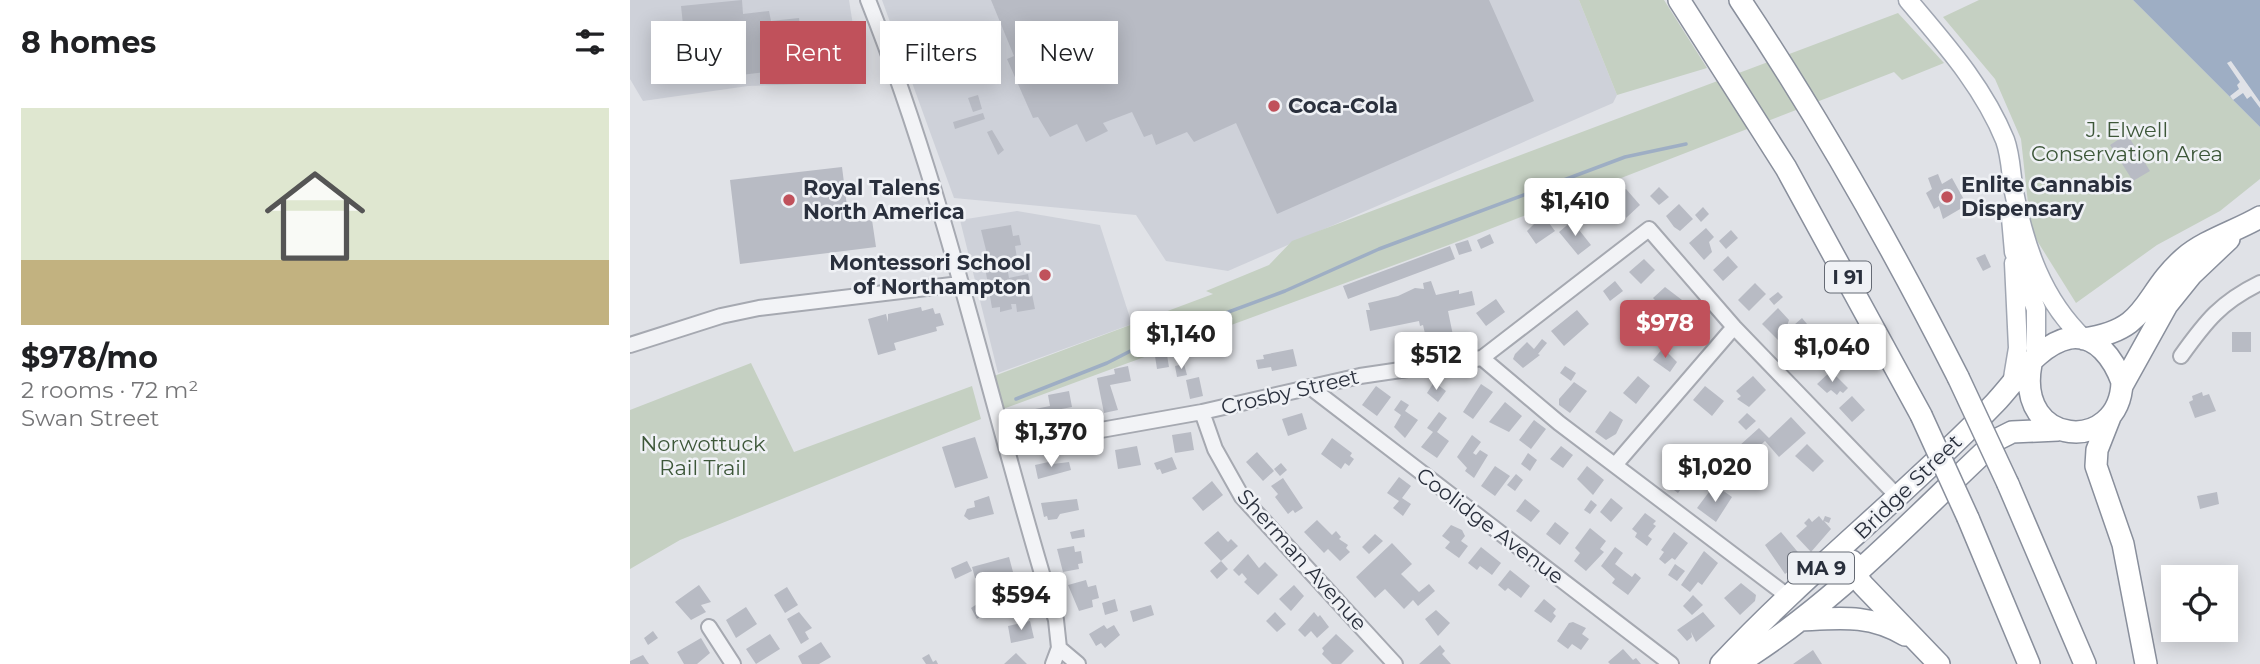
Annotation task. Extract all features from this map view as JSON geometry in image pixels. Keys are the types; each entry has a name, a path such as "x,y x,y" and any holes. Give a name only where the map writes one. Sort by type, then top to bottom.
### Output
{"highway":[{"name":"I 91","path":"1679,0 1772,142 1851,282 1920,415 1968,518 2029,664"},
{"name":"I 91","path":"1740,0 1818,120 1890,246 1958,377 2008,484 2085,664"},
{"path":"2111,415 2092,429 2079,433 2059,430 2043,421 2032,402 2029,387 2034,360 2065,340 2113,334 2129,325 2184,259 2198,248 2235,232 2260,217"},
{"path":"2146,664 2123,544 2096,466 2097,450 2122,386 2148,335 2172,298 2235,232"},
{"path":"2084,339 2097,344 2111,359 2122,386"},
{"name":"Bridge Street","path":"1721,664 1788,597 1898,497 2034,360"},
{"name":"Bridge Street","path":"1737,664 1799,621 1855,575 1998,439 2012,432 2059,430"},
{"path":"1867,527 1853,554 1855,575 1939,664"},
{"path":"1799,621 1830,617 1862,618 1898,631 1919,643"}],"main road":[{"path":"1908,0 1982,95 2006,143 2021,226 2046,291 2064,321 2084,339"},
{"path":"2012,184 2011,224 2018,348 2012,384"},
{"path":"2014,252 2036,309 2034,360"}],"street":[{"path":"868,0 897,71 934,184 1005,453 1055,620 1059,648 1053,664"},
{"path":"1788,597 1615,465 1482,358 1649,229 1734,327 1898,497"},
{"path":"630,345 721,316 759,308 960,284"},
{"path":"2181,356 2209,316 2228,301 2260,284"},
{"path":"1615,465 1734,327"},
{"name":"Crosby Street","path":"1056,438 1202,412 1424,365 1482,358"},
{"name":"Coolidge Avenue","path":"1310,387 1671,664"},
{"name":"Sherman Avenue","path":"1202,412 1215,449 1242,497 1395,664"},
{"path":"709,627 733,664"},
{"path":"1059,648 1078,664"}],"shaded area":[{"path":"630,0 849,0 852,21 760,21 760,84 805,84 748,86 643,101 630,79"},
{"name":"Coca-Cola","path":"882,0 1579,0 1617,95 1613,103 1228,271 1166,261 1136,215 954,198 913,84 1001,84 1001,21 890,21"},
{"name":"Montessori School of Northampton","path":"1017,211 1100,225 1132,324 998,373 960,220"}],"green space":[{"path":"1579,0 1664,0 1707,68 1617,95"},
{"name":"J. Elwell Conservation Area","path":"1979,0 2133,0 2260,127 2260,179 2220,211 2157,245 2076,303 2031,231 2021,139 1995,79 1943,17"},
{"path":"1898,13 1944,63 1902,80 1894,72 1446,246 1003,409 994,376 1213,294 1206,291 1269,265 1292,241"},
{"name":"Norwottuck Rail Trail","path":"751,363 794,452 972,386 981,419 680,540 630,569 630,410"}],"water":[{"path":"2133,0 2260,0 2260,127"}],"pier":[{"path":"2231,61 2260,102 2260,108 2251,96 2247,99 2243,93 2233,100 2230,96 2239,89 2237,85 2240,82 2227,63"}],"building":[{"path":"742,0 743,14 769,11 771,21 760,21 760,73 746,74 746,21 683,21 681,6"},
{"name":"Coca-Cola","path":"991,0 1489,0 1534,101 1277,214 1236,123 1194,142 1187,132 1156,145 1152,134 1144,137 1132,112 1103,123 1108,131 1086,142 1077,124 1050,137 1038,117 1033,118 1018,84 1118,84 1118,21 1015,21 1015,77 1007,59 1014,56"},
{"path":"799,18 799,21 771,21"},
{"path":"978,95 982,109 973,112 968,98"},
{"path":"983,113 985,119 955,129 953,122"},
{"path":"992,130 1004,150 998,155 987,132"},
{"path":"2127,134 2150,171 2133,181 2110,145"},
{"name":"Royal Talens North America","path":"842,167 849,222 872,220 876,247 740,264 730,180"},
{"path":"1938,174 1942,184 1952,178 1967,205 1943,219 1939,206 1934,209 1926,193 1932,189 1928,178"},
{"path":"1659,187 1669,197 1659,205 1650,196"},
{"path":"1626,189 1640,205 1626,218 1609,199"},
{"path":"1679,204 1693,219 1680,231 1666,216"},
{"path":"1703,207 1709,214 1701,222 1695,215"},
{"path":"1543,215 1555,231 1536,244 1527,231"},
{"path":"1572,221 1591,245 1578,255 1559,232"},
{"name":"Montessori School of Northampton","path":"1011,225 1013,236 1019,235 1021,245 1015,246 1017,258 1006,261 1009,278 1028,274 1035,309 1017,312 1016,304 1011,304 1012,309 1000,312 1000,307 992,308 985,267 990,266 981,230"},
{"path":"1706,228 1714,237 1709,242 1712,252 1704,260 1689,243"},
{"path":"1731,230 1738,238 1726,249 1719,241"},
{"path":"1490,234 1494,243 1481,249 1477,240"},
{"path":"1468,240 1472,251 1459,255 1455,244"},
{"path":"1450,246 1455,259 1348,299 1343,286"},
{"path":"1985,254 1991,267 1983,271 1976,258"},
{"path":"1728,256 1738,267 1723,281 1713,270"},
{"path":"1644,259 1655,270 1641,284 1629,272"},
{"path":"1431,281 1436,295 1459,290 1459,294 1472,291 1475,305 1448,311 1455,345 1429,351 1423,325 1420,326 1419,321 1370,331 1366,310 1370,310 1368,303 1398,296 1415,288 1424,289 1423,283"},
{"path":"1615,281 1623,291 1610,301 1603,291"},
{"path":"1755,283 1766,294 1749,311 1738,300"},
{"path":"1665,287 1682,300 1667,313 1653,298"},
{"path":"1778,292 1783,297 1774,305 1769,299"},
{"path":"1496,299 1505,312 1486,326 1476,313"},
{"path":"921,307 922,311 933,308 935,314 940,313 944,325 936,327 937,331 894,343 896,350 878,355 868,319 886,314 888,322 888,314"},
{"path":"1778,308 1789,320 1787,326 1790,329 1778,340 1762,324"},
{"path":"1577,310 1589,324 1564,346 1551,331"},
{"path":"1666,314 1671,320 1664,327 1658,321"},
{"path":"1691,316 1705,331 1693,341 1680,327"},
{"path":"1802,318 1807,324 1799,331 1794,325"},
{"path":"1672,322 1679,327 1671,336 1665,330"},
{"path":"2232,332 2251,332 2251,352 2232,352"},
{"path":"1805,337 1816,349 1798,365 1787,354"},
{"path":"1542,339 1547,343 1538,354 1540,355 1523,368 1513,359 1527,342 1534,349"},
{"path":"1824,342 1832,351 1823,359 1816,350"},
{"path":"1663,348 1677,362 1670,372 1653,360"},
{"path":"1293,349 1297,366 1272,371 1271,367 1258,369 1256,360 1264,359 1263,355"},
{"path":"1834,354 1840,360 1831,368 1826,361"},
{"path":"1167,355 1169,367 1157,369 1155,356"},
{"path":"1184,364 1187,375 1177,377 1175,366"},
{"path":"1128,366 1131,381 1110,385 1118,410 1104,413 1097,378 1115,374 1114,369"},
{"path":"1565,366 1576,373 1571,381 1560,373"},
{"path":"1831,371 1848,388 1843,393 1840,391 1837,395 1831,390 1827,393 1817,384"},
{"path":"1638,376 1650,386 1636,404 1623,393"},
{"path":"1753,376 1766,390 1749,407 1737,399 1741,396 1736,391"},
{"path":"1199,377 1203,396 1190,399 1186,380"},
{"path":"1434,382 1446,391 1438,402 1427,393"},
{"path":"1574,382 1587,391 1570,413 1559,405 1559,399"},
{"path":"1481,384 1493,392 1473,419 1463,412"},
{"path":"1376,386 1391,397 1377,416 1362,405"},
{"path":"1705,386 1724,401 1712,416 1693,400"},
{"path":"1069,391 1072,407 1056,410 1054,420 1023,427 1020,412 1050,406 1048,395"},
{"path":"2202,392 2203,396 2209,394 2216,411 2195,418 2189,402 2193,400 2192,396"},
{"path":"1852,396 1865,410 1852,422 1839,408"},
{"path":"1401,400 1409,405 1405,411 1418,420 1405,438 1394,427 1401,415 1394,410"},
{"path":"1505,402 1522,416 1509,432 1489,422"},
{"path":"1610,411 1623,420 1616,434 1606,440 1595,432"},
{"path":"1439,412 1447,418 1437,432 1449,441 1437,458 1421,447 1433,432 1427,428"},
{"path":"1302,413 1307,429 1288,436 1282,419"},
{"path":"1747,413 1756,421 1746,430 1738,422"},
{"path":"1791,417 1806,433 1779,457 1765,441 1749,456 1739,446 1759,428 1769,438"},
{"path":"1534,420 1546,429 1531,449 1519,440"},
{"path":"1191,432 1194,450 1175,453 1172,435"},
{"path":"1472,435 1481,442 1473,453 1476,455 1480,450 1488,455 1474,478 1465,471 1467,468 1457,457"},
{"path":"975,437 988,478 955,488 942,447"},
{"path":"1332,438 1352,453 1350,456 1354,459 1349,466 1345,463 1341,469 1321,454"},
{"path":"1807,444 1824,461 1813,472 1795,456"},
{"path":"1137,446 1141,465 1118,469 1115,450"},
{"path":"1561,446 1573,455 1563,468 1550,459"},
{"path":"1257,452 1274,471 1263,481 1246,462"},
{"path":"1528,453 1537,460 1530,471 1521,464"},
{"path":"1172,457 1177,469 1162,474 1160,469 1157,470 1154,463"},
{"path":"1053,461 1053,464 1069,462 1071,470 1038,479 1035,465"},
{"path":"1281,463 1287,470 1280,476 1274,469"},
{"path":"1495,466 1510,476 1495,496 1481,486"},
{"path":"1587,466 1604,480 1593,495 1577,479"},
{"path":"1689,466 1695,470 1678,493 1666,484 1679,467 1685,471"},
{"path":"1703,467 1713,474 1708,480 1699,473"},
{"path":"1516,474 1523,480 1515,491 1507,485"},
{"path":"1399,477 1411,486 1402,498 1411,504 1403,516 1393,508 1399,501 1387,493"},
{"path":"1283,478 1303,508 1295,513 1293,510 1288,514 1275,497 1278,494 1271,486"},
{"path":"1212,481 1223,495 1203,511 1192,498"},
{"path":"1718,487 1732,497 1716,522 1697,508 1712,488 1715,490"},
{"path":"2217,492 2219,504 2200,509 2197,496"},
{"path":"989,496 994,514 969,520 964,516 967,509 975,507 974,501"},
{"path":"1611,498 1623,508 1611,522 1600,512"},
{"path":"1077,499 1079,510 1060,514 1057,519 1048,520 1047,516 1044,517 1041,503"},
{"path":"1525,499 1540,511 1531,522 1516,511"},
{"path":"1591,500 1597,505 1590,514 1584,510"},
{"path":"1645,513 1656,521 1653,524 1656,526 1648,536 1652,539 1647,546 1635,537 1637,533 1632,529"},
{"path":"1819,516 1823,521 1825,516 1831,518 1829,523 1824,521 1831,529 1811,552 1796,536 1807,526 1804,523 1809,518 1812,522"},
{"path":"1317,520 1332,535 1336,531 1341,537 1339,539 1348,545 1346,548 1350,552 1340,561 1328,549 1324,553 1304,532"},
{"path":"1555,522 1569,533 1560,545 1546,534"},
{"path":"1451,525 1462,530 1465,536 1461,541 1468,546 1459,558 1445,548 1450,542 1442,536"},
{"path":"1590,528 1606,541 1600,549 1604,552 1586,571 1574,561 1580,553 1575,548"},
{"path":"1084,529 1085,537 1072,539 1070,532"},
{"path":"1218,531 1228,542 1231,539 1238,546 1221,561 1204,543"},
{"path":"1674,532 1688,543 1675,560 1672,558 1665,564 1659,559 1664,552 1661,550"},
{"path":"1781,532 1802,557 1802,561 1785,574 1765,545"},
{"path":"1375,534 1383,541 1369,554 1362,547"},
{"path":"1392,543 1412,564 1401,574 1419,592 1429,584 1435,591 1418,606 1413,600 1404,609 1385,589 1375,598 1356,577"},
{"path":"1074,546 1075,552 1081,551 1083,563 1078,564 1079,569 1063,572 1057,549"},
{"path":"1481,547 1501,563 1492,575 1480,566 1477,570 1468,563"},
{"path":"1615,547 1623,553 1615,564 1632,577 1635,573 1641,578 1628,595 1612,583 1615,579 1601,566"},
{"path":"1704,551 1718,563 1702,585 1698,582 1690,592 1681,585"},
{"path":"1248,554 1259,568 1265,562 1278,575 1258,595 1244,582 1247,579 1242,573 1239,576 1233,570"},
{"path":"1009,557 1013,572 987,580 988,583 984,584 981,577 975,578 972,567"},
{"path":"967,561 972,571 955,579 951,568"},
{"path":"1221,561 1228,569 1217,579 1210,571"},
{"path":"1675,564 1685,571 1677,581 1668,575"},
{"path":"1510,570 1530,586 1521,598 1508,588 1505,591 1498,585"},
{"path":"1086,580 1088,587 1096,585 1099,598 1092,600 1093,607 1079,611 1068,585"},
{"path":"1741,583 1756,595 1755,601 1740,615 1724,598"},
{"path":"699,585 711,602 701,605 706,612 691,620 675,602"},
{"path":"1294,585 1304,596 1291,611 1279,599"},
{"path":"787,587 798,605 785,613 774,595"},
{"path":"1017,591 1022,606 1002,609 998,597"},
{"path":"1693,595 1703,605 1692,615 1683,606"},
{"path":"1115,599 1118,611 1105,615 1102,603"},
{"path":"1544,599 1556,609 1553,613 1556,616 1551,623 1534,611"},
{"path":"977,604 983,615 977,619 971,608"},
{"path":"1151,605 1154,615 1133,622 1130,611"},
{"path":"746,607 757,624 736,638 726,620"},
{"path":"1436,610 1450,623 1438,636 1425,619"},
{"path":"799,612 812,628 805,632 809,639 801,644 787,619"},
{"path":"1275,612 1286,624 1277,632 1266,621"},
{"path":"1314,612 1318,617 1320,615 1329,627 1317,638 1311,631 1305,637 1298,630"},
{"path":"1703,612 1715,626 1696,642 1691,632 1692,637 1687,641 1677,630"},
{"path":"1030,621 1034,638 1011,643 1008,626"},
{"path":"1569,623 1586,628 1582,634 1589,639 1581,650 1572,644 1568,649 1557,641"},
{"path":"1104,625 1107,629 1114,625 1120,635 1105,648 1101,643 1096,646 1089,634"},
{"path":"653,631 658,638 648,645 644,638"},
{"path":"770,634 780,649 756,664 746,649"},
{"path":"1336,634 1354,651 1341,664 1332,664 1322,654 1322,648"},
{"path":"701,638 710,653 697,664 684,664 677,652"},
{"path":"821,642 831,657 819,664 802,664 798,656"},
{"path":"1440,645 1445,651 1442,654 1451,664 1419,664"},
{"path":"1623,649 1633,660 1636,658 1641,664 1608,662"},
{"path":"1813,650 1822,664 1793,664"},
{"path":"1016,653 1027,664 1004,664"},
{"path":"929,654 933,662 936,660 938,664 926,664 922,658"},
{"path":"643,655 649,664 630,664 630,661"}],"waterway":[{"path":"1016,399 1107,363 1150,341 1285,291 1379,249 1625,157 1686,144"}],"place":[{"name":"Coca-Cola","path":"1274,106"},
{"name":"Enlite Cannabis Dispensary","path":"1947,197"},
{"name":"Royal Talens North America","path":"789,200"},
{"name":"Montessori School of Northampton","path":"1045,275"}]}
